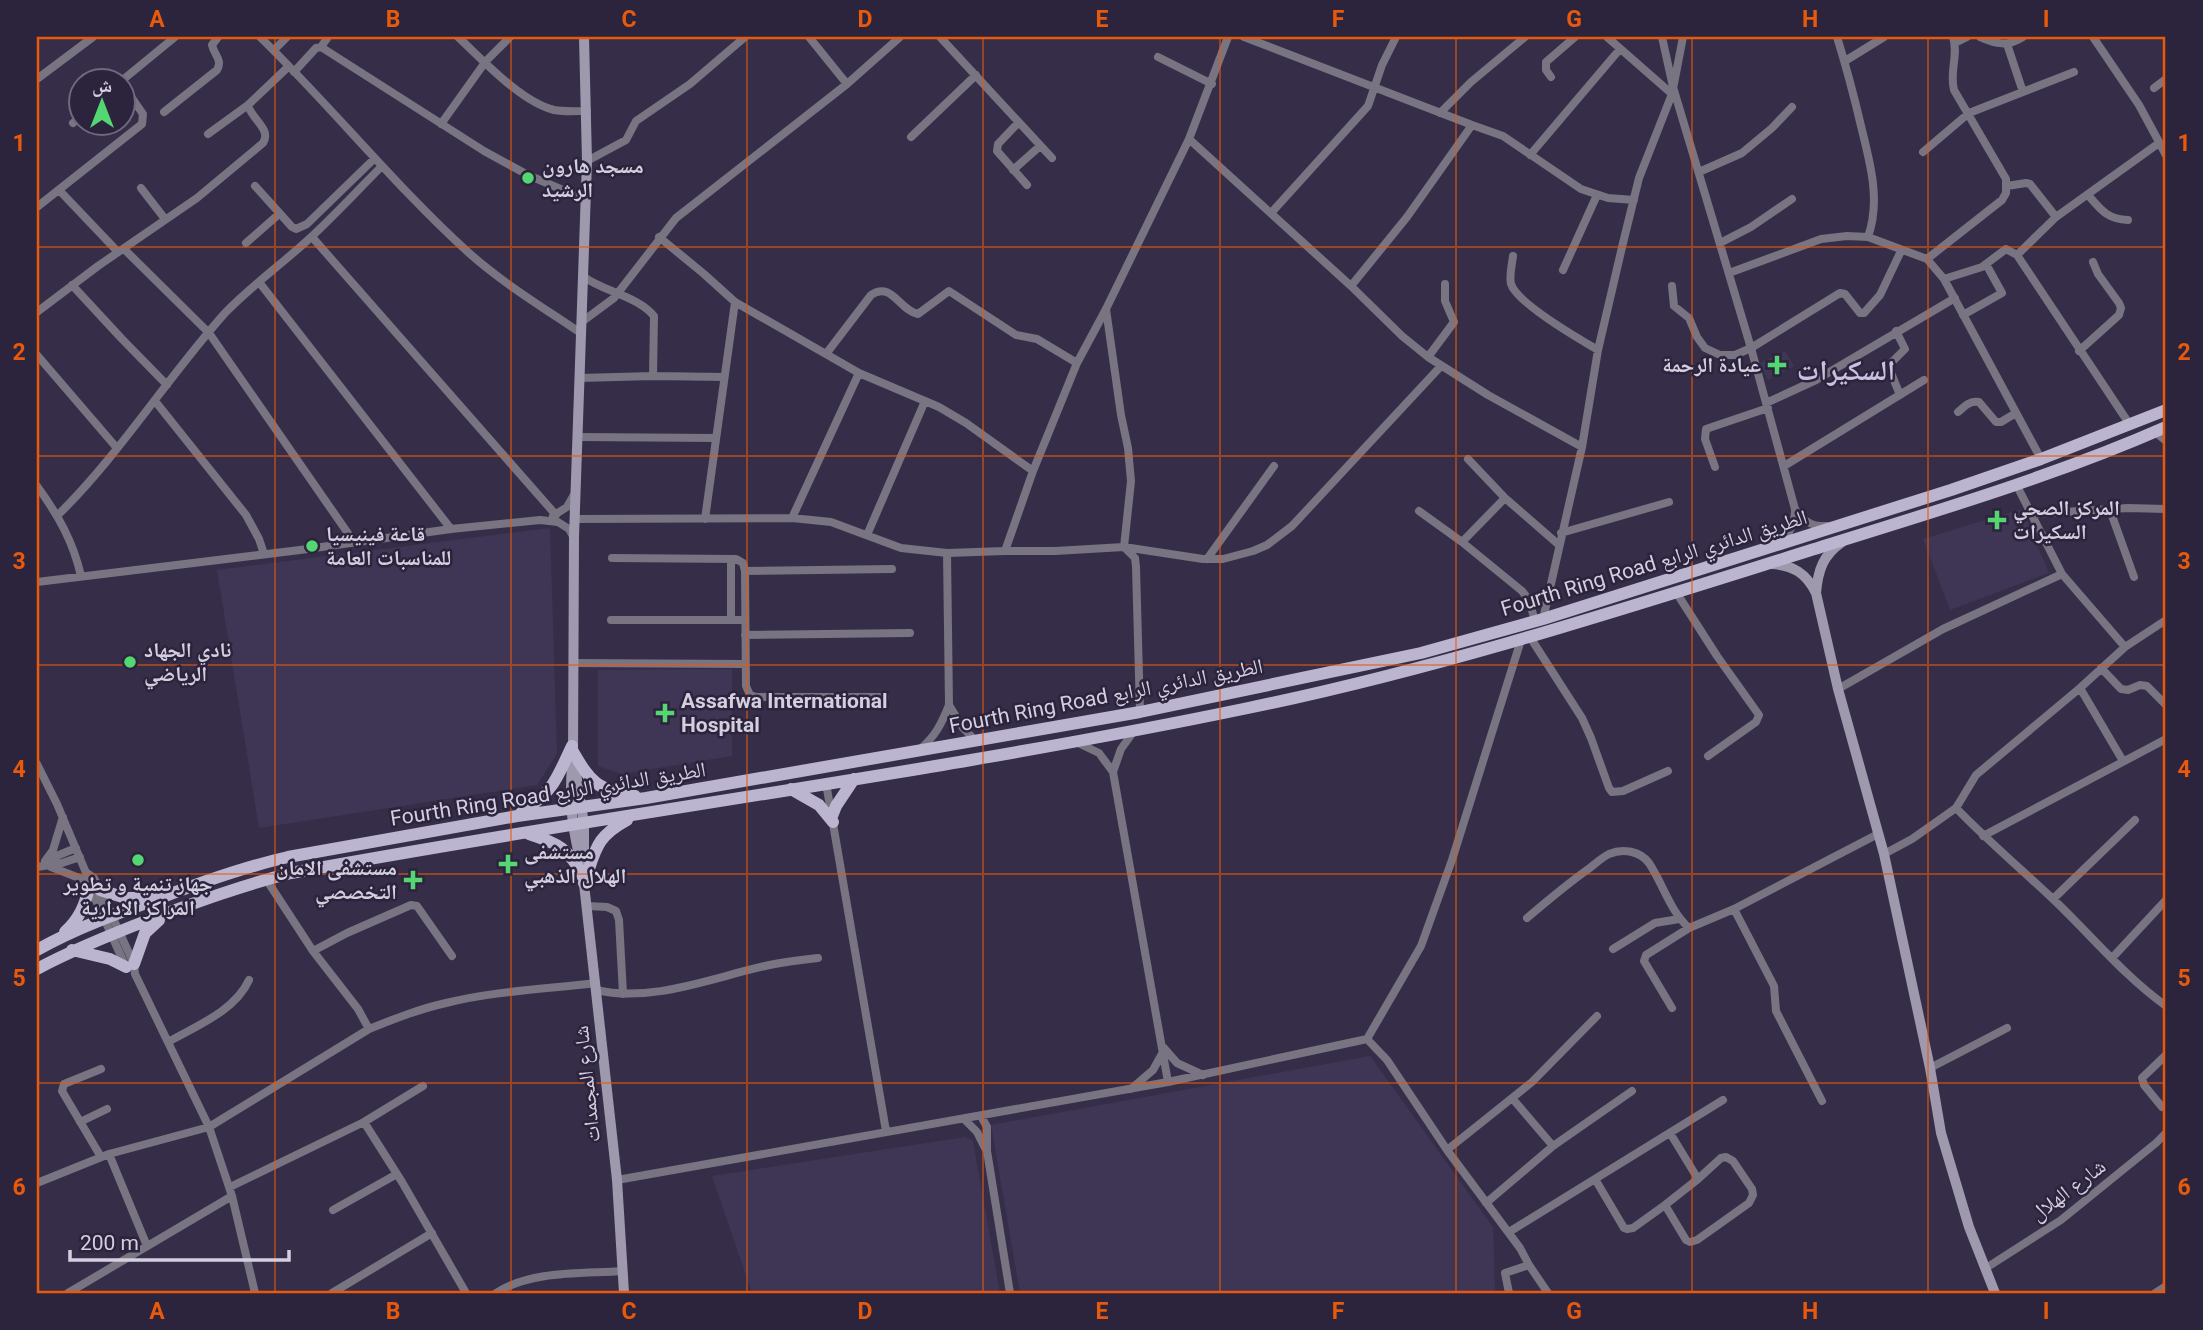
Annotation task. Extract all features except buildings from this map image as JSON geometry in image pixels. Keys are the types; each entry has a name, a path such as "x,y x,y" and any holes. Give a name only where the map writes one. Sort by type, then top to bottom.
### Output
{"main road":[{"name":"شارع المجمدات","path":"584,37 587,161 574,519 572,751 583,877 617,1180 624,1293"},
{"name":"Fourth Ring Road الطريق الدائري الرابع","path":"37,969 72,950 115,933 266,879 525,832 854,779 1250,708 1423,660 1539,620 1837,526 2041,459 2166,410"},
{"name":"Fourth Ring Road الطريق الدائري الرابع","path":"37,950 108,917 264,862 517,816 646,798 1140,712 1525,639 2017,486 2161,430"},
{"path":"1816,593 1822,563 1833,549 1848,538"},
{"path":"1763,565 1782,565 1799,570 1816,593 1838,689 1884,854 1930,1068 1941,1133 1956,1189 1995,1293"},
{"path":"572,751 587,774 601,788 646,798"},
{"path":"517,816 551,789 572,751"},
{"path":"832,819 836,806 854,779"},
{"path":"790,789 819,805 832,819"},
{"path":"583,877 601,838 634,815"},
{"path":"525,832 562,848 583,877"},
{"path":"59,938 74,924 82,911 91,883 126,898 160,898"},
{"path":"72,950 110,959 132,968 145,933 153,924 180,908"}],"street":[{"path":"37,79 93,37"},
{"path":"136,69 175,37"},
{"path":"164,112 217,70 220,60 212,45 218,37"},
{"path":"260,37 381,167 470,254 516,290 582,334"},
{"path":"274,50 287,37"},
{"path":"208,134 248,105 316,48 321,47 328,37"},
{"path":"440,124 486,61 510,37"},
{"path":"587,161 626,140 636,121 691,84 744,37"},
{"path":"809,37 846,84"},
{"path":"583,321 603,308 617,293 676,218 846,84 900,37"},
{"path":"940,37 1052,158"},
{"path":"1005,551 1033,471 1077,363 1189,139 1228,37"},
{"path":"1244,37 1503,136 1581,190 1634,200"},
{"path":"1271,213 1368,106 1396,37"},
{"path":"1440,113 1471,82 1525,37"},
{"path":"1550,77 1546,62 1575,37"},
{"path":"1607,37 1673,91"},
{"path":"1662,37 1673,91 1751,348 1795,509 1792,529 1775,545"},
{"path":"1539,620 1582,447 1598,350 1634,200 1653,139 1673,91 1683,37"},
{"path":"1837,37 1870,159 1874,184 1873,222 1868,237"},
{"path":"1844,61 1884,37"},
{"path":"1927,259 2002,200 2007,186 2006,179 1954,90 1954,40 1967,37"},
{"path":"1980,37 1994,43 2007,44 2022,37"},
{"path":"2108,37 2095,40 2139,106 2166,155"},
{"path":"462,38 532,101 555,110 587,111"},
{"path":"2007,44 2023,92"},
{"path":"321,47 484,151 586,200"},
{"path":"1530,155 1620,49"},
{"path":"1158,57 1212,83"},
{"path":"1923,152 1969,113 2074,72"},
{"path":"911,137 976,75"},
{"path":"2154,88 2166,79"},
{"path":"136,102 144,121 136,127"},
{"path":"37,313 72,285 197,198 265,141 266,133 249,111 248,105"},
{"path":"1699,172 1742,153 1792,107"},
{"path":"1018,122 997,148 998,154 1027,185"},
{"path":"1351,286 1407,217 1472,125"},
{"path":"37,207 126,136"},
{"path":"1189,139 1428,357 1524,416 1582,447"},
{"path":"2017,255 2056,217 2159,143"},
{"path":"1013,170 1040,146"},
{"path":"255,186 293,228 305,226 374,159"},
{"path":"58,514 238,300 312,237 381,167"},
{"path":"2007,186 2030,184 2056,217"},
{"path":"141,188 165,219"},
{"path":"59,190 209,333 354,542"},
{"path":"1563,270 1597,195"},
{"path":"2088,195 2102,212 2116,220 2128,220"},
{"path":"1720,243 1751,227 1792,199"},
{"path":"246,243 279,214"},
{"path":"1729,273 1821,239 1847,236 1868,237 1927,259 1944,279 1955,298 2041,459"},
{"path":"312,237 556,515"},
{"path":"659,237 735,302 859,373 925,401 966,423 1033,471"},
{"path":"1944,279 1971,272 2006,249 2017,255 2130,425"},
{"path":"1672,286 1674,306 1689,318 1705,348 1720,355 1735,355 1751,348 1840,293 1845,294 1860,313 1864,313 1880,295 1900,251"},
{"path":"1513,256 1510,280 1514,289 1530,305 1598,350"},
{"path":"2079,351 2121,311 2119,303 2098,275 2093,262"},
{"path":"1964,315 2003,293 1986,264"},
{"path":"584,277 648,309 654,316 653,376"},
{"path":"259,282 451,529"},
{"path":"1428,357 1454,322 1445,301 1445,284"},
{"path":"72,285 167,385"},
{"path":"827,354 871,295 878,290 891,293 909,311 918,314 949,291 1016,335 1037,339 1077,363"},
{"path":"1715,467 1705,439 1706,429 1767,405 1816,380 1955,298"},
{"path":"705,519 735,302"},
{"path":"1106,309 1131,481 1124,547"},
{"path":"1896,331 1905,349 1889,368 1900,395"},
{"path":"37,355 116,447"},
{"path":"574,519 792,518 831,522 901,548 947,553 1124,547 1223,559 1267,545 1292,526 1441,366"},
{"path":"792,518 859,373"},
{"path":"580,378 724,377"},
{"path":"1784,466 1924,380"},
{"path":"155,401 246,515 264,554"},
{"path":"867,535 925,401"},
{"path":"1958,412 1970,402 1976,401 1996,422 2016,413"},
{"path":"2161,430 2166,441"},
{"path":"578,437 716,438"},
{"path":"1468,459 1505,498 1559,545"},
{"path":"1208,559 1273,466"},
{"path":"37,486 58,514 74,549 81,576"},
{"path":"2017,486 2062,574 2125,647"},
{"path":"37,582 540,520 556,515 566,508 576,492"},
{"path":"1462,542 1505,498"},
{"path":"1562,533 1669,502"},
{"path":"2031,514 2128,508 2166,509"},
{"path":"1795,509 1799,516 1812,525 1837,526"},
{"path":"2110,509 2134,578"},
{"path":"1419,511 1522,591 1539,620"},
{"path":"540,520 565,525 574,537"},
{"path":"1124,547 1135,558 1136,568 1140,712"},
{"path":"918,751 935,734 948,705 947,553"},
{"path":"612,558 741,561 745,571 746,689 752,697 886,697"},
{"path":"731,559 731,620"},
{"path":"745,571 892,569"},
{"path":"1838,689 1943,629 2062,574"},
{"path":"1676,592 1759,715 1756,722 1708,756"},
{"path":"611,620 744,620"},
{"path":"1884,854 1912,839 1956,808 1976,775 2125,647 2166,620"},
{"path":"745,635 909,632"},
{"path":"1525,639 1582,718 1612,792 1623,791 1668,771"},
{"path":"617,1180 1168,1082 1367,1039 1421,946 1525,639"},
{"path":"573,663 745,664"},
{"path":"2101,668 2122,689 2147,685 2166,705"},
{"path":"2080,688 2123,761"},
{"path":"948,705 963,728 976,741"},
{"path":"1113,772 1121,749 1134,730"},
{"path":"1983,836 2166,739"},
{"path":"1072,741 1099,753 1113,772 1168,1082"},
{"path":"37,764 91,883 209,1127 231,1192 255,1293"},
{"path":"826,783 886,1131"},
{"path":"1956,808 2053,899 2134,981 2166,1006"},
{"path":"42,865 53,850 63,817"},
{"path":"2053,899 2135,820"},
{"path":"1672,1008 1644,961 1644,956 1689,928 1734,909 1878,834"},
{"path":"42,865 76,848"},
{"path":"1527,918 1554,894 1608,855 1618,851 1640,854 1648,862 1679,919 1689,928"},
{"path":"42,865 80,857"},
{"path":"42,865 91,883"},
{"path":"266,879 313,951 358,1009 369,1029"},
{"path":"2112,958 2166,900"},
{"path":"313,951 411,905 416,906 452,956"},
{"path":"587,906 607,907 616,911 619,920 623,994"},
{"path":"1734,909 1774,986 1776,1010 1822,1101"},
{"path":"1613,949 1655,923 1679,919"},
{"path":"37,1183 105,1156 209,1127 369,1029 444,1003 483,996 596,986 623,994 674,988 768,965 818,958"},
{"path":"168,1042 225,1007 239,996 249,980"},
{"path":"1447,1150 1532,1082 1597,1016"},
{"path":"1930,1068 2007,1028"},
{"path":"1367,1039 1387,1060 1447,1150 1509,1232 1548,1293"},
{"path":"1163,1049 1177,1063 1203,1075"},
{"path":"1130,1089 1153,1070 1163,1049"},
{"path":"2162,1107 2142,1082 2145,1075 2165,1060"},
{"path":"101,1069 64,1084 62,1091 105,1156 147,1245"},
{"path":"68,1293 231,1192 364,1122 423,1086"},
{"path":"1486,1203 1553,1146 1632,1091"},
{"path":"1512,1098 1553,1146"},
{"path":"1509,1232 1723,1100"},
{"path":"80,1122 107,1109"},
{"path":"981,1116 987,1128 987,1151 1010,1293"},
{"path":"964,1119 974,1128 987,1151"},
{"path":"364,1122 466,1293"},
{"path":"1670,1133 1698,1179"},
{"name":"شارع الهلال","path":"1986,1268 2062,1220 2166,1133"},
{"path":"1595,1180 1627,1229 1633,1228 1665,1205 1721,1158 1730,1158 1752,1189 1752,1199 1697,1240 1690,1242 1686,1240 1665,1205"},
{"path":"333,1210 397,1174"},
{"path":"332,1293 432,1233"},
{"path":"1509,1293 1505,1273 1529,1265"},
{"path":"496,1293 523,1280 623,1271"},
{"path":"2155,1293 2166,1286"}],"shaded area":[{"name":"عيادة الرحمة","path":"1785,351 1794,366 1768,380 1760,363"},
{"path":"2022,509 2049,573 1950,610 1923,539"},
{"path":"550,528 557,754 537,785 259,828 217,570"},
{"name":"Assafwa International Hospital","path":"732,669 732,756 622,774 598,766 598,670"},
{"path":"1370,1056 1493,1227 1495,1293 1020,1293 991,1125"},
{"path":"965,1137 973,1141 1000,1293 752,1293 712,1176"}],"place":[{"name":"مسجد هارون الرشيد","path":"528,178"},
{"name":"عيادة الرحمة","path":"1777,365"},
{"name":"المركز الصحي السكيرات","path":"1997,520"},
{"name":"قاعة فينيسيا للمناسبات العامة","path":"312,546"},
{"name":"نادي الجهاد الرياضي","path":"130,662"},
{"name":"Assafwa International Hospital","path":"665,713"},
{"name":"جهاز تنمية و تطوير المراكز الادارية","path":"138,860"},
{"name":"مستشفى الهلال الذهبي","path":"508,864"},
{"name":"مستشفى الامان التخصصي","path":"413,880"}],"district":[{"name":"السكيرات","path":"1846,370"}]}
